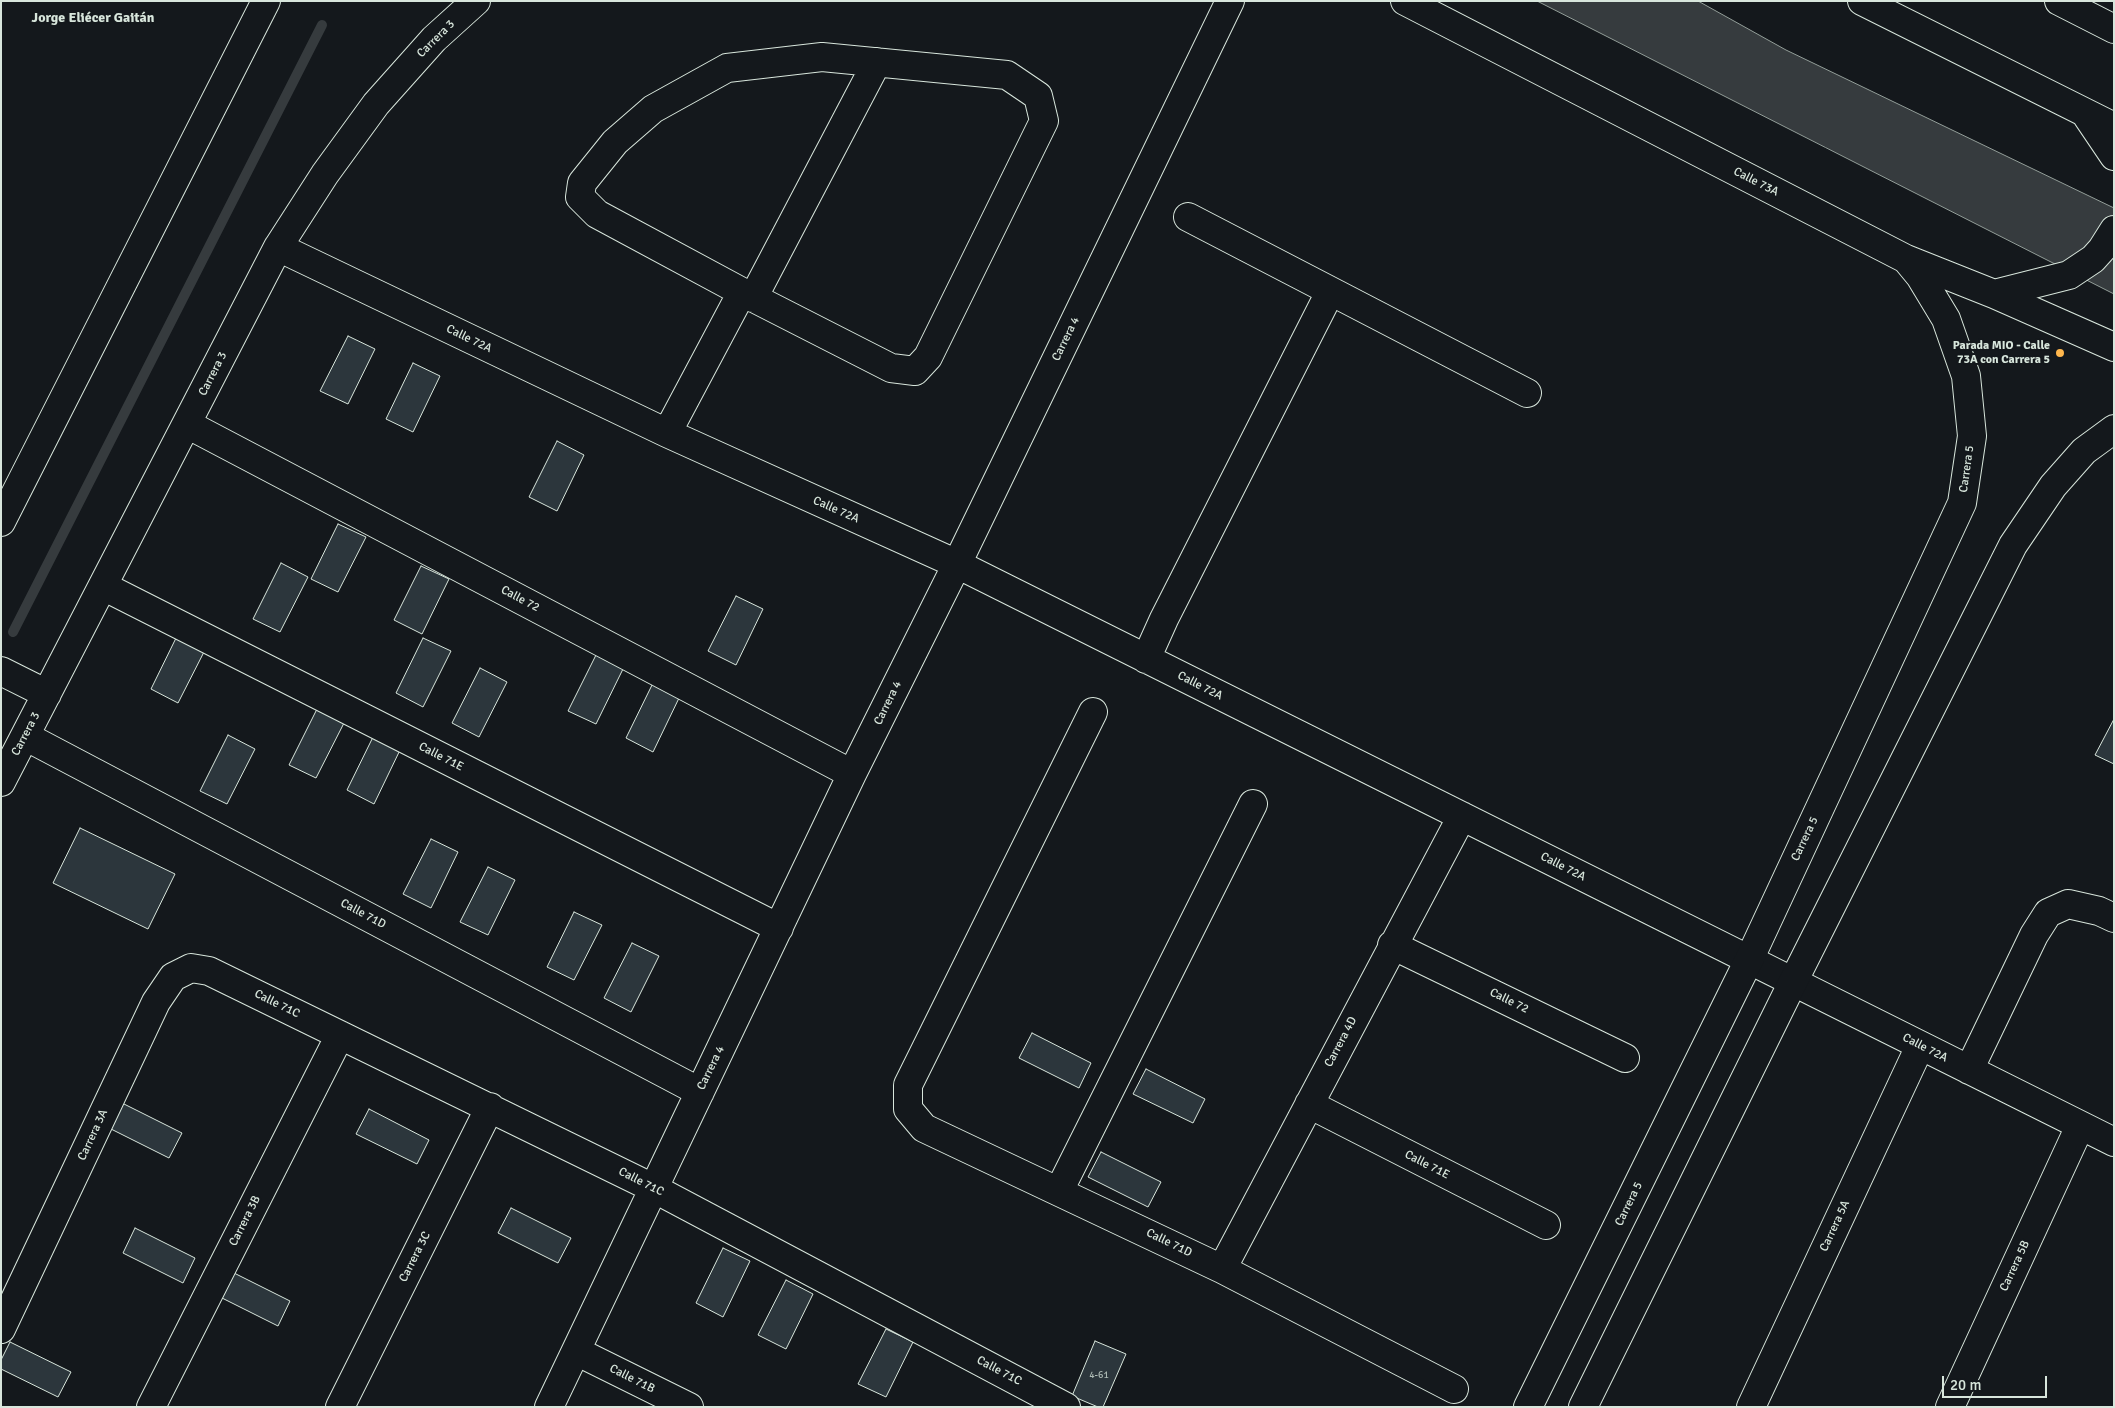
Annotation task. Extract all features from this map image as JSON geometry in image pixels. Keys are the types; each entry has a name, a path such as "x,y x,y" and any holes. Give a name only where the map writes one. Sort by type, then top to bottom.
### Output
{"street":[{"path":"1,522 266,1"},
{"name":"Carrera 3","path":"1,782 278,247 324,174 376,104 434,39 476,1"},
{"name":"Carrera 4","path":"549,1407 852,774 957,564 1230,1"},
{"name":"Calle 73A","path":"1405,1 1906,259 1994,294 2114,347"},
{"path":"1862,1 2086,114 2112,143"},
{"path":"2059,1 2103,16"},
{"path":"822,57 877,62 1007,75 1038,96 1044,121 928,357 915,371 891,368 747,295 597,214 580,197 582,183 615,142 653,109 727,68 822,57"},
{"path":"667,434 877,62"},
{"path":"1188,217 1330,292 1527,392"},
{"path":"1994,294 2069,275 2087,264 2102,249 2114,230"},
{"name":"Calle 72A","path":"278,247 667,434 957,564 2114,1142"},
{"name":"Carrera 5","path":"1528,1407 1749,960 1962,503 1972,436 1966,376 1946,319 1920,276 1906,259"},
{"path":"1146,659 1164,619 1330,292"},
{"name":"Calle 72","path":"187,424 852,774"},
{"path":"1583,1407 1793,982 2013,545 2053,486 2084,451 2114,429"},
{"name":"Calle 71E","path":"103,586 779,928"},
{"path":"1,671 47,694"},
{"name":"Calle 71D","path":"1094,712 908,1085 908,1109 924,1128 1222,1268 1454,1389"},
{"name":"Calle 71D","path":"25,736 700,1092"},
{"path":"1060,1191 1253,804"},
{"name":"Carrera 4D","path":"1222,1268 1462,816"},
{"path":"1969,1070 2034,935 2048,913 2068,904 2099,911 2114,918"},
{"name":"Calle 72","path":"1392,945 1625,1058"},
{"name":"Carrera 3A","path":"1,1329 156,1002 173,977 191,968 209,971"},
{"name":"Calle 71C","path":"209,971 653,1188 1066,1407"},
{"name":"Carrera 3B","path":"151,1407 340,1035"},
{"name":"Carrera 5A","path":"1751,1407 1920,1046"},
{"name":"Calle 71E","path":"1309,1104 1546,1226"},
{"name":"Carrera 3C","path":"340,1407 490,1107"},
{"name":"Carrera 5B","path":"1950,1407 2080,1126"},
{"name":"Calle 71B","path":"576,1350 689,1407"}],"shaded area":[{"path":"1537,1 1698,1 1786,50 2114,208 2114,294"}],"building":[{"path":"348,336 375,349 348,404 320,391"},
{"path":"413,363 440,376 413,432 386,419"},
{"path":"557,441 584,455 557,511 529,497"},
{"path":"338,524 366,537 338,592 311,579"},
{"path":"281,563 308,577 280,632 253,619"},
{"path":"421,566 449,579 422,634 394,620"},
{"path":"736,596 763,609 736,665 708,651"},
{"path":"178,634 206,648 178,703 151,689"},
{"path":"423,638 451,651 423,707 396,693"},
{"path":"596,655 623,669 596,724 568,711"},
{"path":"480,668 507,682 479,737 452,723"},
{"path":"653,683 680,696 653,752 626,738"},
{"path":"317,709 344,723 316,778 289,765"},
{"path":"2114,719 2114,764 2095,755"},
{"path":"228,735 255,749 227,804 200,791"},
{"path":"374,735 401,748 374,804 347,790"},
{"path":"80,828 175,874 148,929 53,883"},
{"path":"431,839 458,852 431,908 403,894"},
{"path":"488,867 515,880 488,935 460,922"},
{"path":"574,912 602,925 574,980 547,967"},
{"path":"632,943 659,956 631,1012 604,998"},
{"path":"1032,1033 1091,1063 1079,1088 1019,1058"},
{"path":"1146,1069 1205,1099 1193,1123 1133,1094"},
{"path":"122,1103 182,1133 169,1158 109,1128"},
{"path":"369,1109 429,1140 417,1164 356,1134"},
{"path":"1101,1152 1161,1182 1148,1207 1088,1177"},
{"path":"511,1208 571,1238 558,1263 498,1233"},
{"path":"135,1228 195,1258 183,1283 123,1253"},
{"path":"723,1248 750,1261 723,1317 696,1303"},
{"path":"230,1271 290,1301 278,1326 218,1296"},
{"path":"786,1280 813,1294 786,1349 758,1335"},
{"path":"886,1329 913,1342 886,1397 858,1384"},
{"path":"1095,1341 1126,1354 1103,1407 1098,1407 1072,1396"},
{"path":"10,1342 71,1372 58,1397 1,1369 1,1360"}],"waterway":[{"path":"13,632 322,25"}],"place":[{"name":"Parada MIO - Calle 73A con Carrera 5","path":"2060,353"}],"district":[{"name":"Jorge Eliécer Gaitán","path":"93,18"}]}
